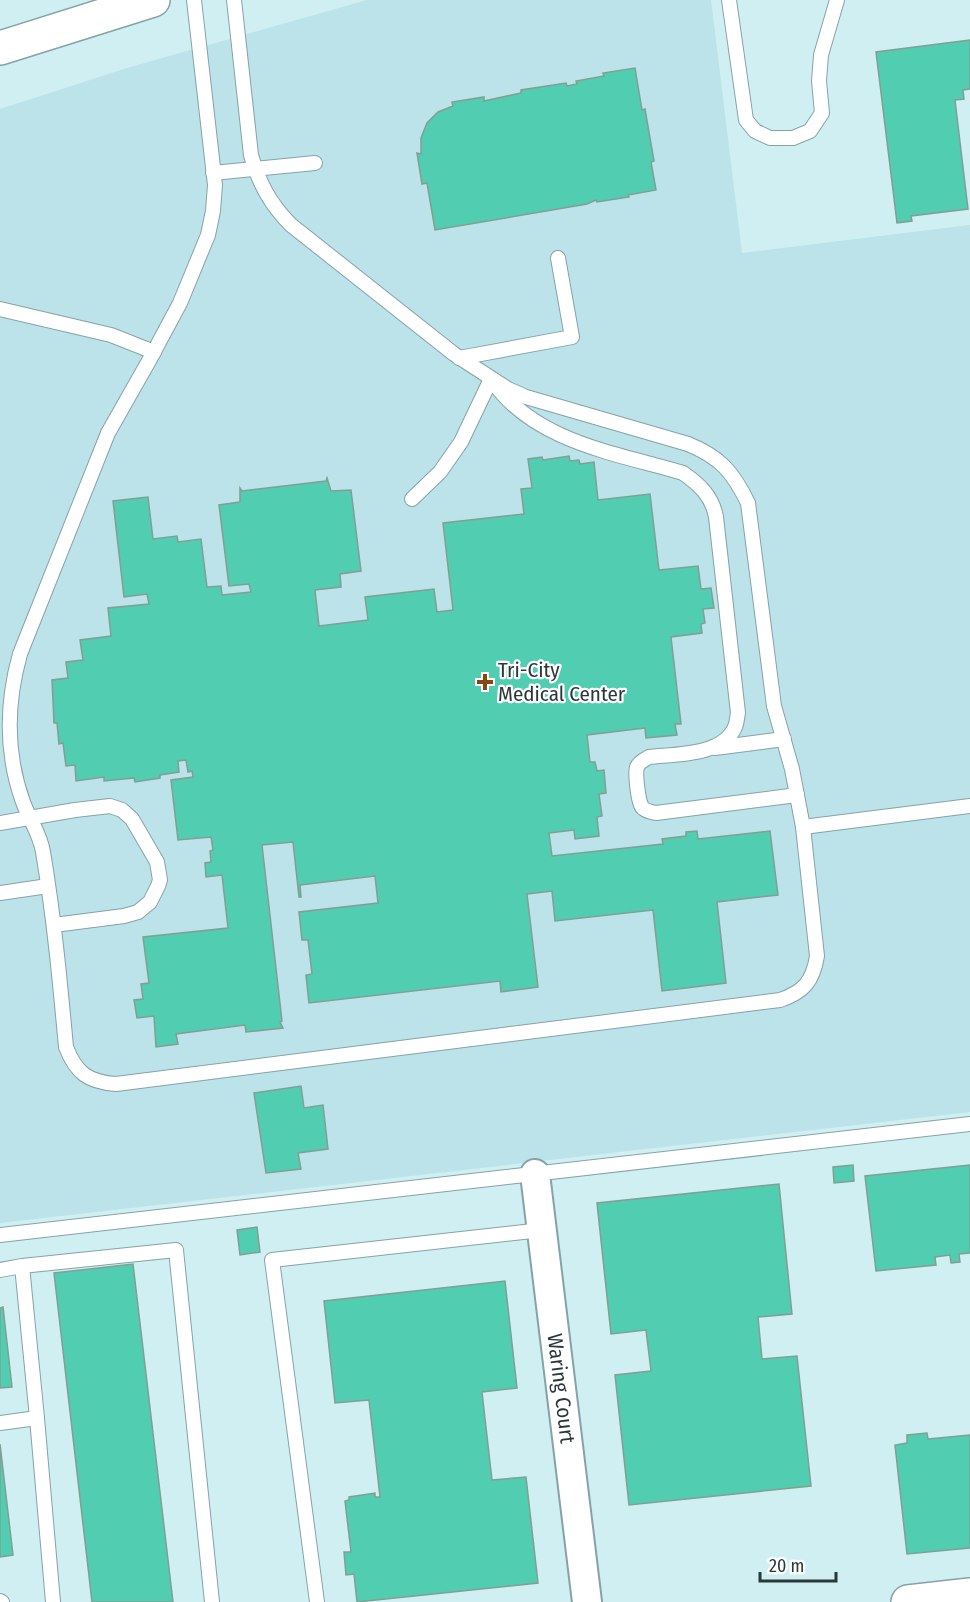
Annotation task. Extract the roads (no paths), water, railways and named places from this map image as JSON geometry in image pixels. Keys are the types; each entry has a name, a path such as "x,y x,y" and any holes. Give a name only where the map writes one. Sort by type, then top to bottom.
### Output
{"main road":[{"path":"0,48 153,0"},
{"path":"908,1602 970,1595"}],"street":[{"name":"Waring Court","path":"535,1174 588,1602"}],"lane":[{"path":"194,0 213,173 213,211 208,235 180,303 108,433 20,654 9,704 9,740 14,775 43,850 54,925 66,1047 71,1062 83,1075 98,1082 117,1084 780,1000 794,995 807,985 815,970 817,956 803,827 784,739 774,706 747,503 736,480 726,467 703,450 526,397 491,379 459,358 291,225 269,201 251,155 234,0"},
{"path":"729,0 746,120 755,131 770,138 793,138 810,131 822,113 819,81 821,55 837,0"},
{"path":"213,173 315,164"},
{"path":"459,358 572,337 558,258"},
{"path":"0,309 111,335 154,352"},
{"path":"412,499 440,472 461,442 491,379"},
{"path":"491,379 516,409 544,428 576,441 683,473 698,483 709,497 717,517 738,713 735,727 728,738 718,746 704,750"},
{"path":"784,739 648,757 640,762 636,773 642,807 656,813 797,795"},
{"path":"0,823 110,806 122,810 132,819 159,870 158,886 150,902 138,912 124,916 54,925"},
{"path":"803,827 970,806"},
{"path":"0,893 48,886"},
{"path":"0,1235 970,1124"},
{"path":"317,1602 272,1260 542,1230"},
{"path":"0,1270 176,1250 212,1602"},
{"path":"22,1266 53,1602"},
{"path":"0,1423 37,1418"}],"place":[{"name":"Tri-City Medical Center","path":"485,682"}]}
